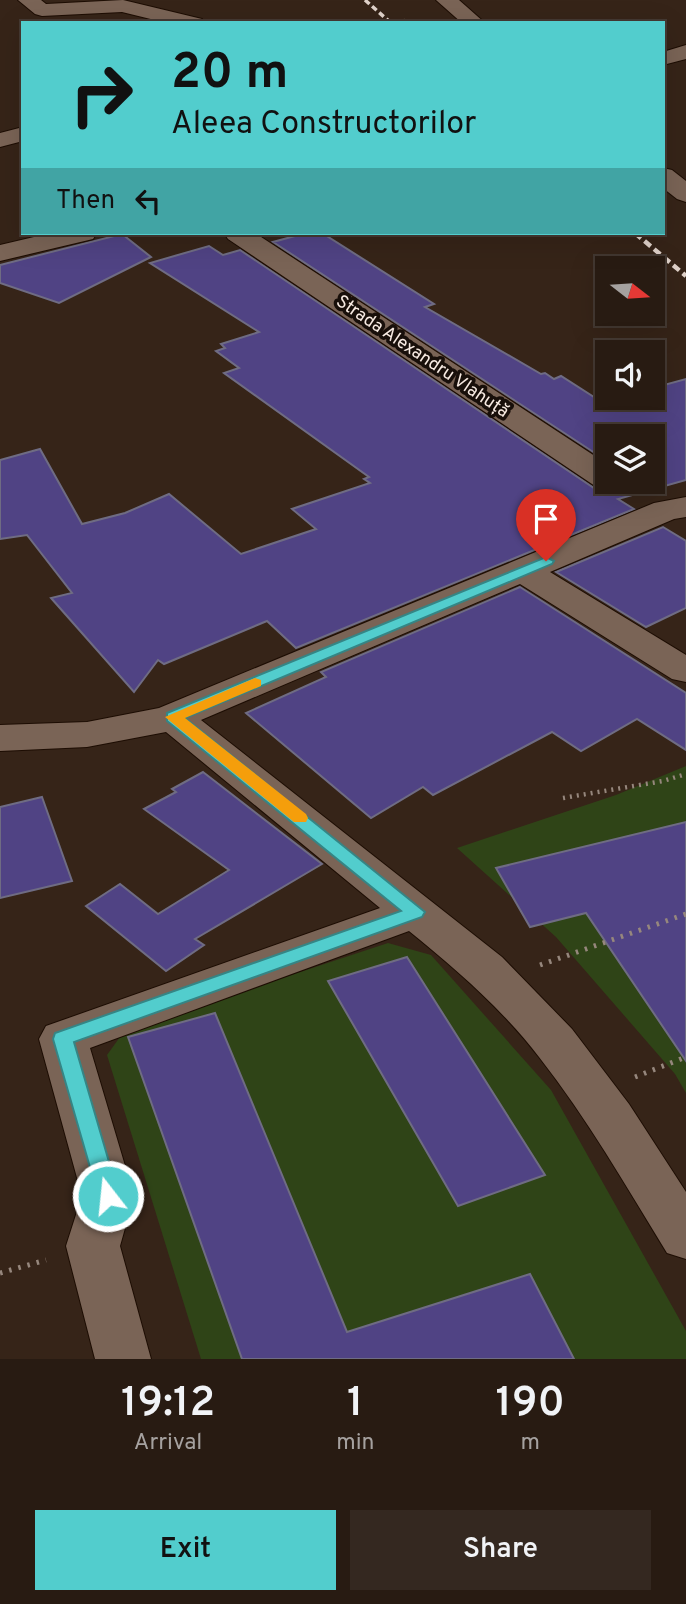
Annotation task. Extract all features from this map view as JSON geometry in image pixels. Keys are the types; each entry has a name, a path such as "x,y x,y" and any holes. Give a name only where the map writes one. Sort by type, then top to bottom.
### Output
{"street":[{"path":"38,11 122,6 156,0"},
{"path":"446,0 472,21"},
{"path":"122,6 186,21"},
{"path":"665,59 686,52"},
{"path":"0,140 21,135"},
{"path":"665,177 686,194"},
{"path":"0,253 76,235"},
{"name":"Strada Alexandru Vlahuță","path":"240,235 595,471"},
{"name":"Strada Alexandru Vlahuță","path":"639,494 673,510"},
{"path":"0,738 48,739 132,730 173,717 673,510"},
{"path":"524,571 686,671"},
{"path":"173,717 486,969 555,1042 611,1118 686,1237"},
{"path":"123,1359 93,1246 108,1196 62,1039 415,912"}],"path":[{"path":"399,21 405,20"},
{"path":"563,799 663,781 686,774"},
{"path":"535,966 686,914"},
{"path":"628,1080 686,1057"}],"green space":[{"path":"686,766 686,1093 675,1074 556,937 457,848 616,795"},
{"path":"388,943 431,955 551,1090 686,1331 686,1359 201,1359 107,1055 125,1030"}],"building":[{"path":"118,235 123,235 151,257 59,303 0,283 0,265"},
{"path":"299,235 325,235 434,304 425,307 541,374 545,373 554,379 561,376 595,397 595,410 665,410 665,385 686,379 686,480 665,486 665,424 595,424 595,453 273,242"},
{"path":"209,246 223,255 240,250 594,488 595,494 636,494 618,499 634,509 296,648 267,621 164,664 158,660 134,692 51,598 72,593 27,535 0,539 0,460 40,449 82,524 125,513 169,494 241,554 316,529 292,509 370,483 364,479 369,477 224,373 239,368 216,351 225,348 221,344 259,332 150,263"},
{"path":"663,527 686,541 686,608 646,627 556,572"},
{"path":"520,587 686,693 686,750 637,719 581,751 552,732 433,795 423,787 371,818 246,713 326,677 321,672"},
{"path":"203,772 322,864 195,939 204,945 166,971 86,906 120,884 158,914 229,870 144,809 176,792 172,789"},
{"path":"42,797 72,881 0,898 0,807"},
{"path":"686,822 686,1061 586,913 530,927 496,868"},
{"path":"407,957 545,1175 458,1206 328,981"},
{"path":"215,1013 347,1332 530,1274 574,1359 242,1359 128,1037"}],"railway":[{"path":"365,0 389,21"},
{"path":"637,235 686,276"}],"slow traffic":[{"path":"255,683 173,717 300,818"}],"route":[{"path":"108,1196 62,1039 415,912 173,717 546,561"}]}
